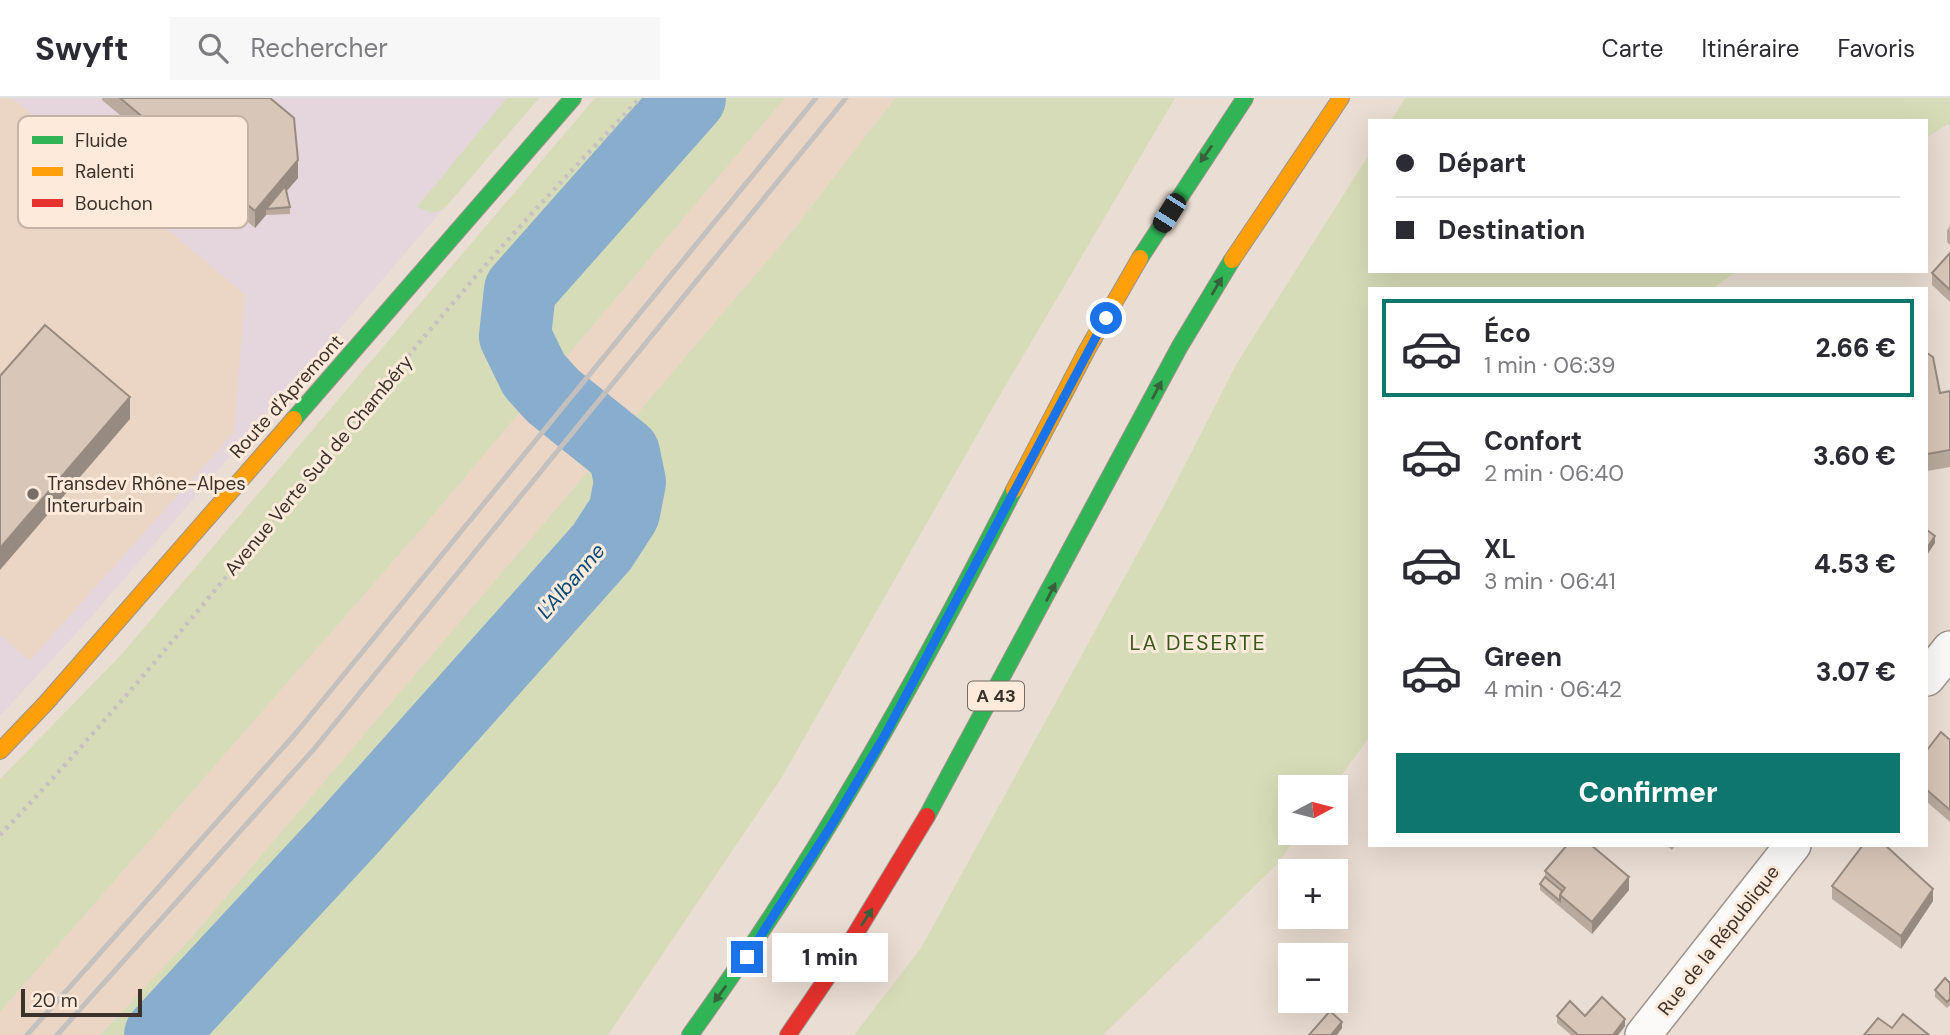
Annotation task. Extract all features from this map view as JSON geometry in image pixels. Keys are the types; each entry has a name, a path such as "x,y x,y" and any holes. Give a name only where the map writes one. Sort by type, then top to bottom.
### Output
{"main road":[{"name":"Route d'Apremont","path":"0,751 46,703 573,98"},
{"path":"690,1035 747,957 831,826 930,653 1117,296 1195,171 1245,98"},
{"name":"A 43","path":"788,1035 894,876 963,757 1181,344 1254,225 1341,98"}],"street":[{"path":"1928,677 1950,649"},
{"name":"Rue de la République","path":"1643,1035 1791,847"}],"path":[{"name":"Avenue Verte Sud de Chambéry","path":"0,835 48,785 269,526 465,288 640,98"}],"shaded area":[{"path":"0,98 539,98 93,615 0,716"},
{"path":"0,98 12,98 33,116 18,116 18,228 166,228 245,295 234,432 30,660 0,635"},
{"path":"785,98 895,98 790,234 191,938 100,1035 0,1035 0,1012 423,527"}],"green space":[{"path":"507,98 539,98 444,209 432,213 417,207"},
{"path":"595,98 785,98 423,527 0,1012 0,779 120,656"},
{"path":"895,98 1175,98 993,407 782,777 608,1035 100,1035 191,938 790,234"},
{"path":"1405,98 1950,98 1950,126 1947,124 1928,137 1928,119 1392,119"},
{"path":"1368,156 1368,273 1734,273 1715,287 1368,287 1368,739 1342,775 1278,775 1278,845 1291,845 1278,859 1277,864 1103,1035 854,1035 921,948 1168,498 1237,363"}],"building":[{"path":"120,98 270,98 294,118 298,160 255,211 248,205 248,116 142,116"},
{"path":"285,186 290,207 266,209"},
{"path":"1950,253 1950,290 1932,273"},
{"name":"Transdev Rhône-Alpes Interurbain","path":"45,325 130,397 0,548 0,376"},
{"path":"1928,354 1933,357 1940,393 1950,391 1950,450 1928,454"},
{"path":"1928,531 1935,536 1928,546"},
{"path":"1941,732 1950,740 1950,810 1928,791 1928,749"},
{"path":"1565,847 1593,847 1629,877 1592,922 1560,895 1565,888 1545,871"},
{"path":"1861,847 1887,847 1933,889 1901,936 1832,886"},
{"path":"1545,877 1562,891 1560,901 1540,884"},
{"path":"1945,978 1950,983 1950,999 1947,1002 1935,990"},
{"path":"1602,997 1625,1019 1613,1035 1578,1035 1557,1016 1570,1001 1585,1016"},
{"path":"1328,1013 1332,1013 1342,1022 1331,1035 1309,1035"},
{"path":"1903,1014 1929,1035 1864,1035 1878,1018 1892,1028"}],"waterway":[{"name":"L'Albanne","path":"160,1035 350,830 602,547 624,513 630,482 624,453 553,396 534,375 515,336 520,290 690,98"},
{"path":"168,1026 172,1035"}],"railway":[{"path":"27,1035 296,733 816,98"},
{"path":"57,1035 314,749 846,98"}],"traffic: fast":[{"path":"294,419 573,98"},
{"path":"1140,258 1245,98"},
{"path":"927,816 1180,346 1232,260"},
{"path":"690,1035 780,903 862,769 940,632 1014,490"}],"traffic: slow":[{"path":"1232,260 1341,98"},
{"path":"1014,490 1087,350 1140,258"},
{"path":"0,751 46,703 294,419"}],"traffic: jam":[{"path":"788,1035 844,953 927,816"}],"place":[{"name":"Transdev Rhône-Alpes Interurbain","path":"33,494"}],"district":[{"name":"LA DESERTE","path":"1198,643"}],"route":[{"path":"747,957 831,826 885,735 1106,318"}]}
